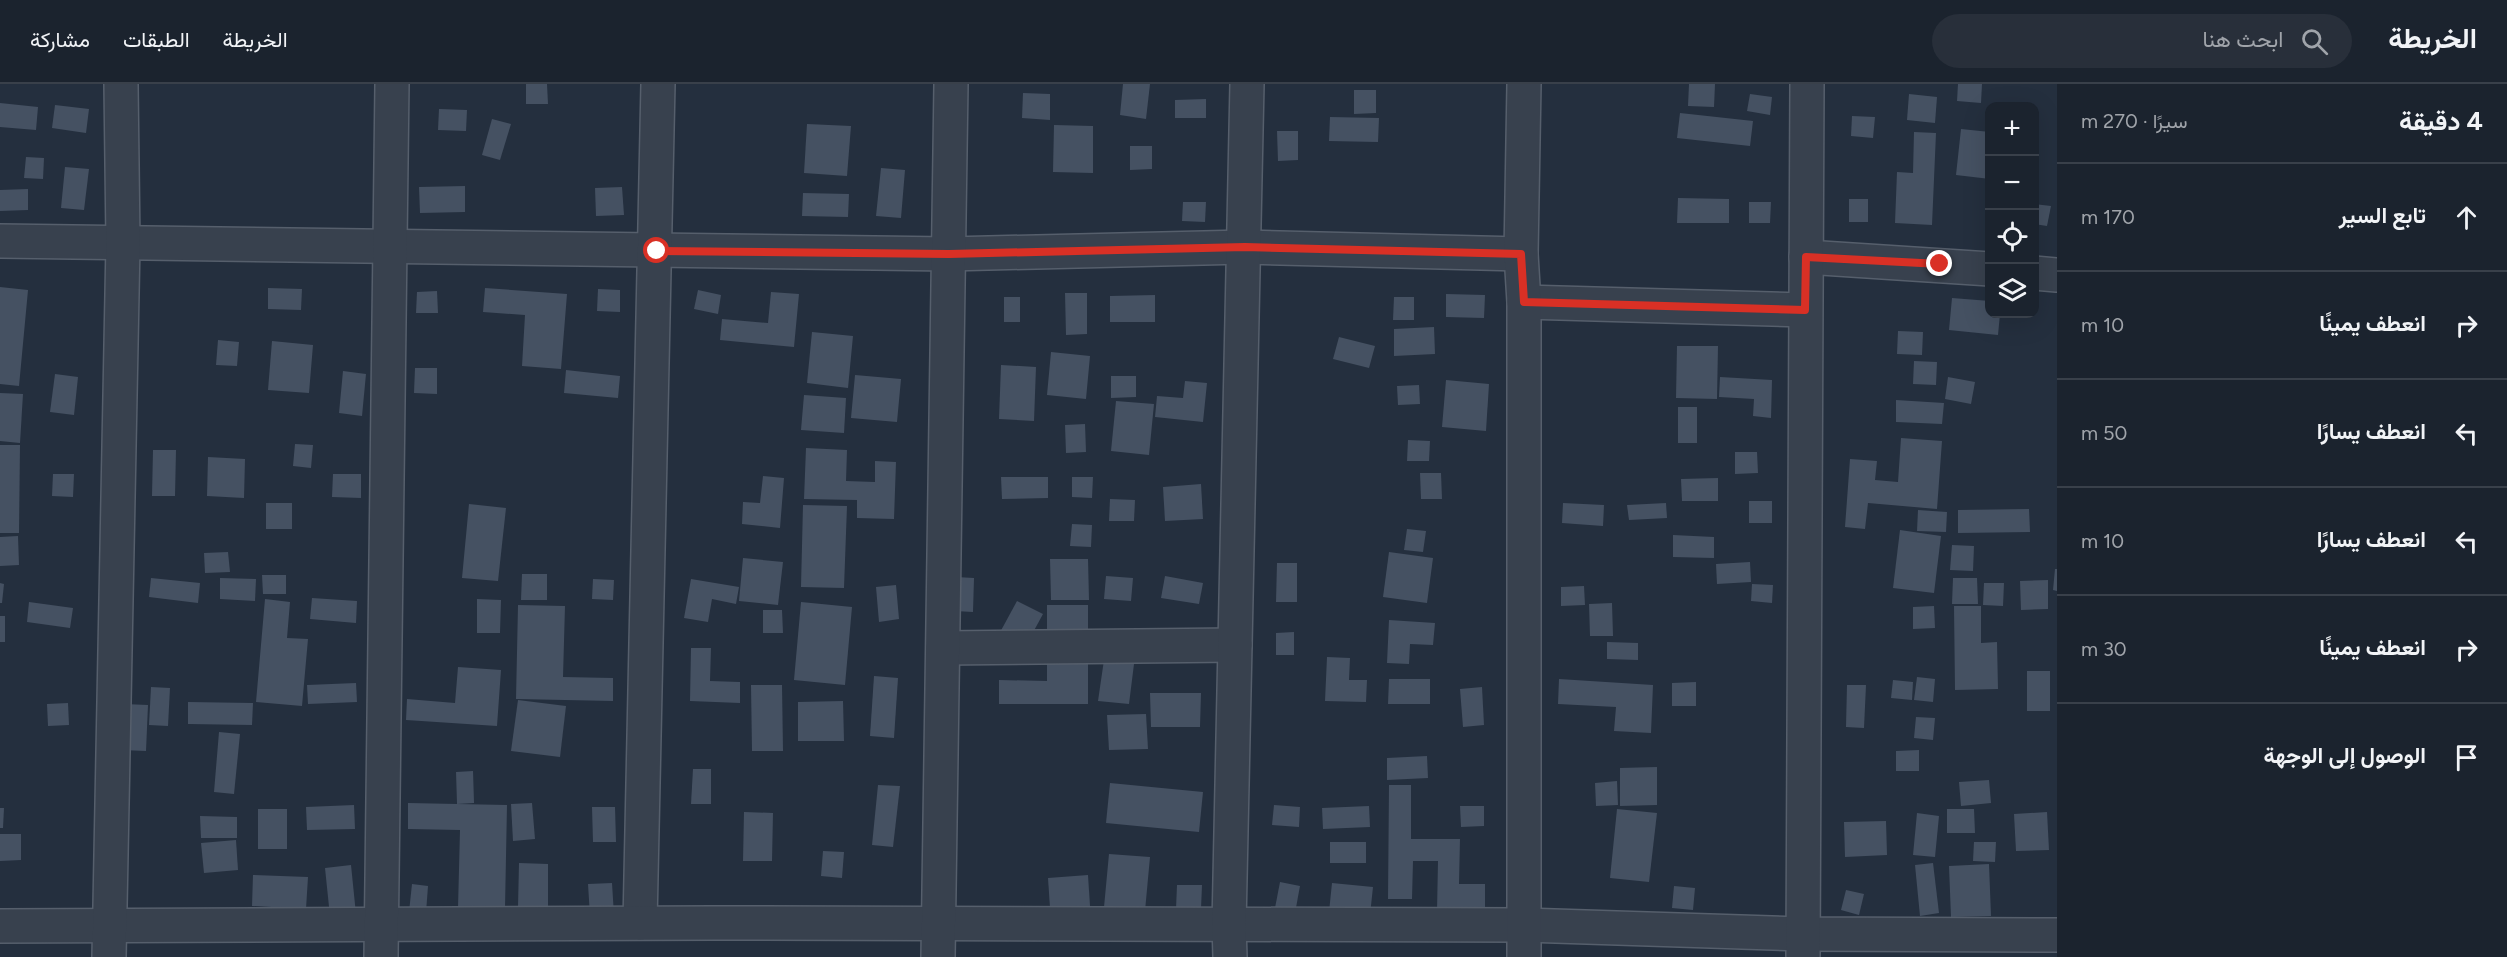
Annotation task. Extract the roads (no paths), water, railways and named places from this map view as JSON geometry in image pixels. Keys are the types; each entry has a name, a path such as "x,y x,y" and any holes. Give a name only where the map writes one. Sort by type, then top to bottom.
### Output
{"street":[{"path":"110,941 123,243 121,84"},
{"path":"381,957 392,84"},
{"path":"640,923 657,251 658,84"},
{"path":"938,957 951,84"},
{"path":"1230,957 1247,84"},
{"path":"1523,941 1524,302 1521,254 1524,84"},
{"path":"1803,946 1807,84"},
{"path":"0,241 949,254 1245,247 1521,254"},
{"path":"1806,257 1985,269"},
{"path":"2039,273 2057,275"},
{"path":"1524,302 1805,310"},
{"path":"943,648 1235,645"},
{"path":"0,926 110,941 381,924 640,923 1229,924 1523,941 1803,946 2057,935"}]}
